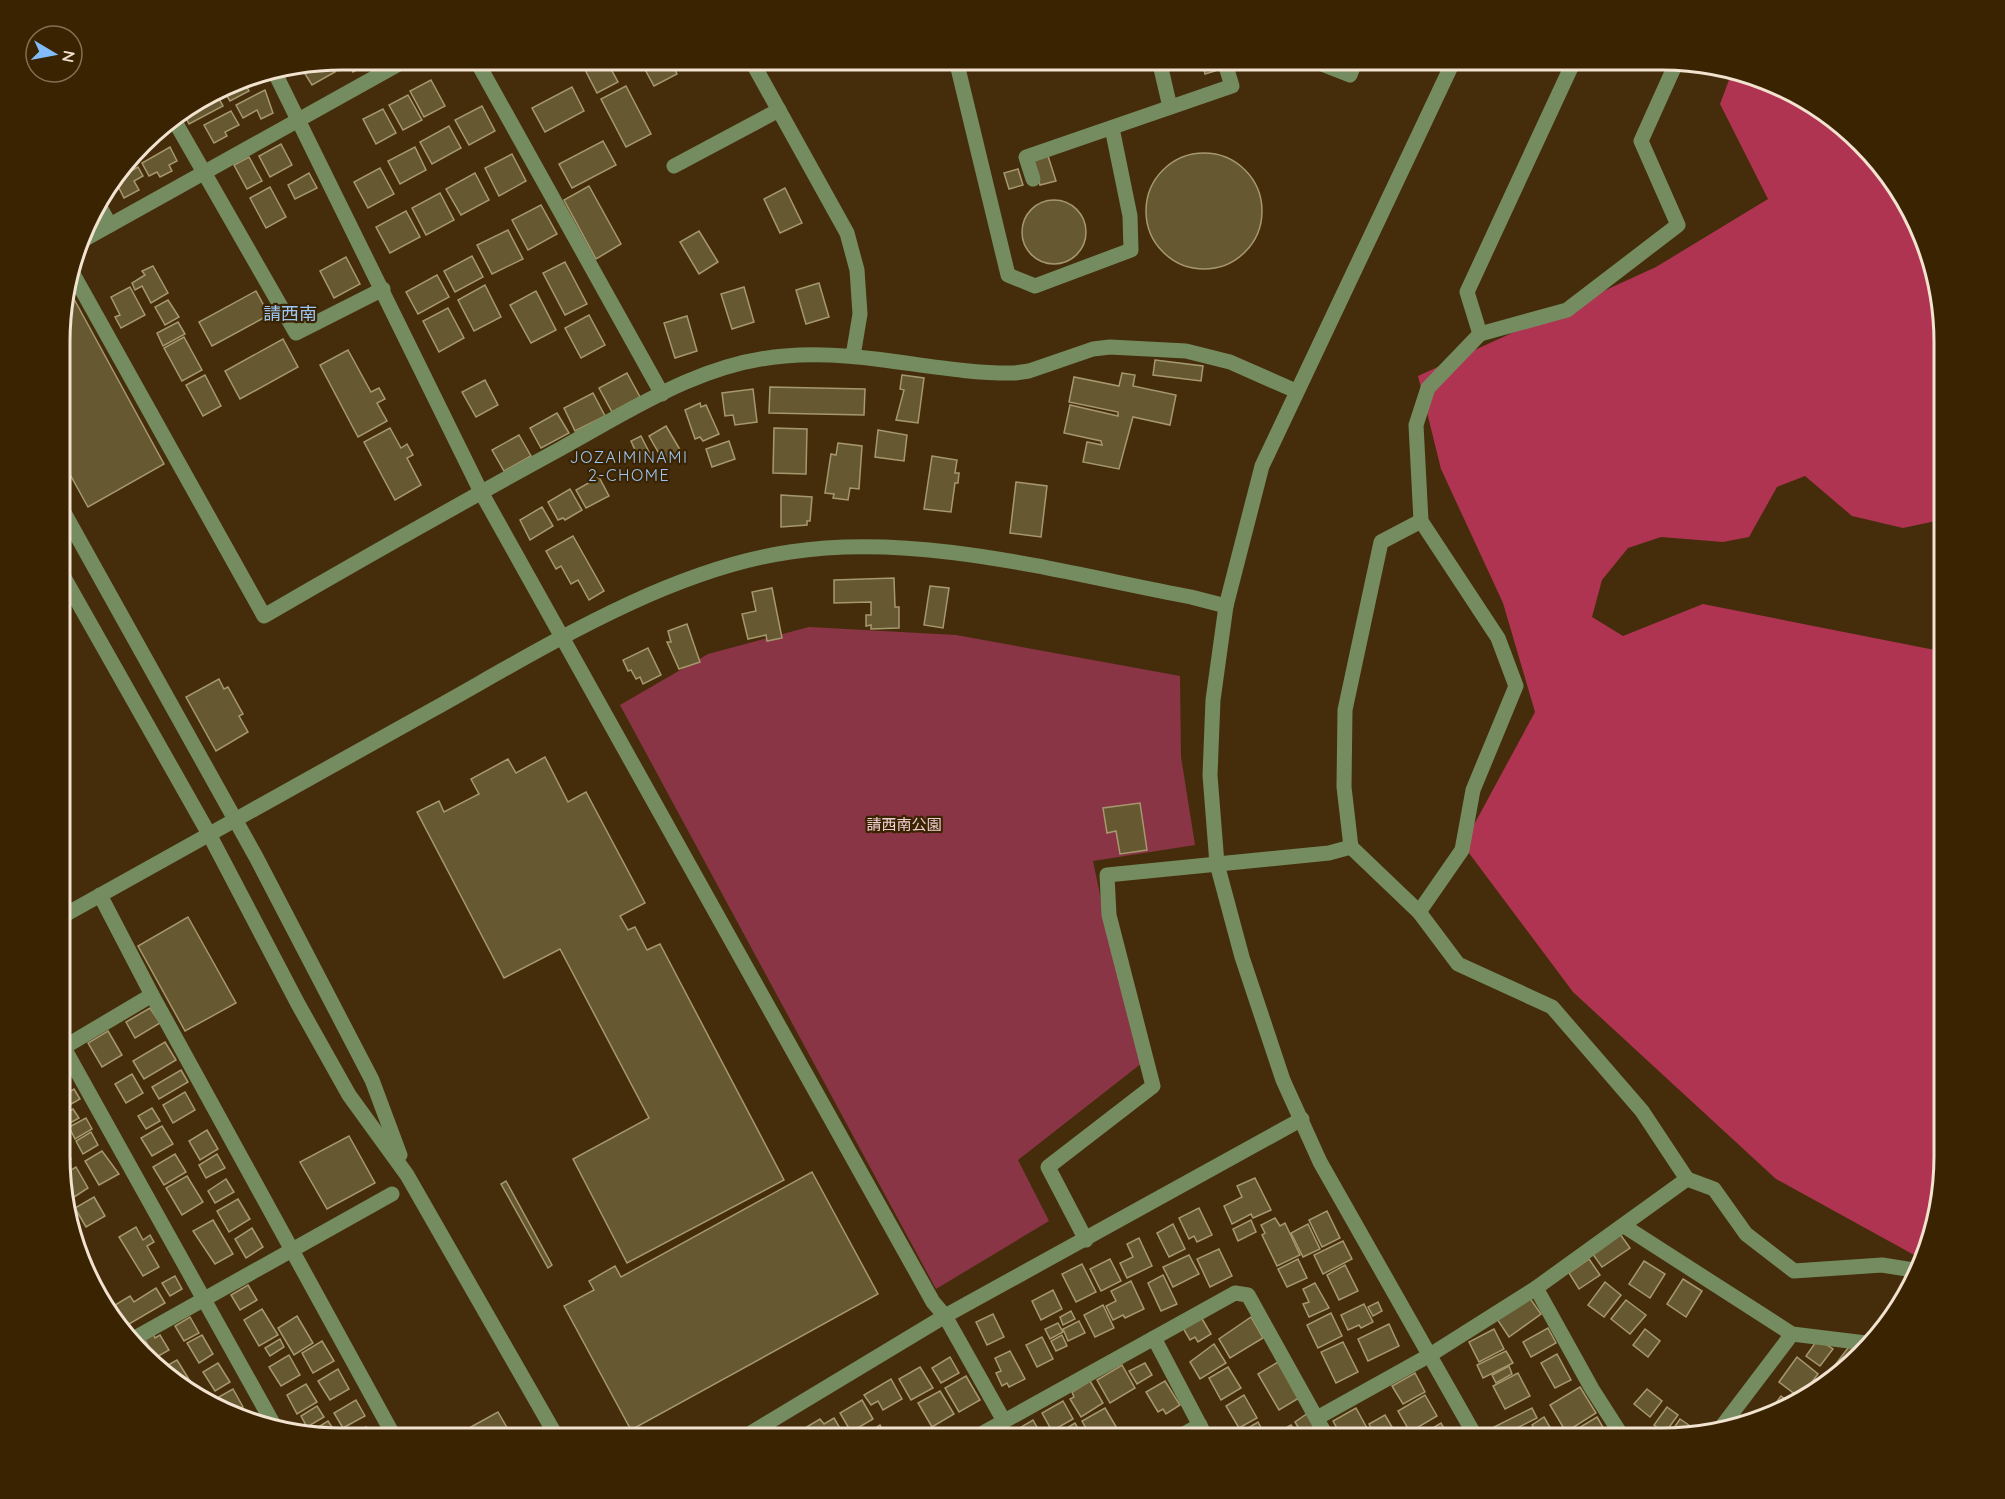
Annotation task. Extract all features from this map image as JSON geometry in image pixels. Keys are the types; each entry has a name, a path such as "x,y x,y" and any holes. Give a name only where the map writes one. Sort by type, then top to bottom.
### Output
{"street":[{"path":"92,236 388,70"},
{"path":"482,70 662,393"},
{"path":"757,70 847,234 857,270 860,314 853,356"},
{"path":"958,70 1008,275 1035,286 1131,250 1130,216 1112,128"},
{"path":"1161,70 1170,107"},
{"path":"1033,178 1026,157 1232,86 1227,70"},
{"path":"1337,70 1350,75 1352,70"},
{"path":"1449,70 1262,466 1226,606 1213,700 1210,775 1217,864 1242,957 1283,1080 1320,1162 1471,1428"},
{"path":"1480,334 1467,292 1570,70"},
{"path":"1419,912 1462,850 1473,790 1516,686 1498,638 1421,521 1416,425 1428,388 1480,334 1567,310 1678,225 1641,141 1673,71"},
{"path":"278,79 300,119 481,492 933,1302 945,1316 1004,1421"},
{"path":"674,166 779,110"},
{"path":"178,126 296,333 383,290"},
{"path":"103,213 110,225"},
{"path":"78,282 264,616 481,492 662,393 709,371 741,364 784,356 853,356 1015,373 1029,371 1093,349 1186,351 1230,362 1296,391"},
{"path":"1421,521 1381,542 1345,710 1344,787 1351,847 1419,912 1458,964 1552,1007 1642,1111 1687,1179 1714,1190 1746,1234 1794,1271 1882,1265 1910,1269"},
{"path":"70,523 236,819 372,1080 408,1175"},
{"path":"70,912 562,638 704,574 789,552 886,547 970,555 1191,597 1226,606"},
{"path":"70,588 209,834 298,1004 349,1095 408,1175 552,1428"},
{"path":"1086,1240 1048,1167 1153,1086 1109,915 1107,875 1329,852 1351,847"},
{"path":"100,895 290,1251 389,1428"},
{"path":"70,1044 152,996"},
{"path":"70,1063 270,1418"},
{"path":"759,1428 945,1316 1302,1119"},
{"path":"1317,1418 1431,1355 1536,1288 1687,1179"},
{"path":"138,1336 392,1194"},
{"path":"1624,1226 1792,1334 1861,1342"},
{"path":"1536,1288 1592,1389 1617,1428"},
{"path":"992,1428 1235,1293 1242,1292 1248,1295 1323,1428"},
{"path":"1726,1421 1792,1334"},
{"path":"1154,1338 1202,1428"}],"green space":[{"name":"請西南公園","path":"809,627 956,635 1180,676 1181,757 1195,845 1093,861 1114,961 1142,1063 1018,1160 1049,1221 936,1289 620,705 708,654"}],"shaded area":[{"path":"1729,79 1767,91 1799,107 1814,116 1855,150 1889,191 1898,206 1920,255 1929,289 1934,324 1934,521 1903,528 1852,516 1805,476 1777,487 1749,537 1723,542 1661,537 1628,548 1602,580 1592,617 1623,636 1703,604 1934,650 1934,1175 1929,1210 1916,1256 1776,1179 1573,992 1463,845 1535,712 1503,603 1441,469 1418,376 1656,267 1768,199 1720,104"}],"building":[{"path":"334,70 335,72 312,85 305,73"},
{"path":"585,70 611,70 618,82 597,93"},
{"path":"645,70 675,70 677,74 654,86"},
{"path":"1204,70 1215,70 1215,71 1205,74"},
{"path":"431,80 445,106 424,117 410,91"},
{"path":"626,86 651,134 626,147 601,99"},
{"path":"572,87 584,111 545,132 532,108"},
{"path":"247,88 249,91 230,101 227,96"},
{"path":"265,90 273,113 261,119 257,110 243,118 236,105"},
{"path":"408,95 422,120 403,130 389,105"},
{"path":"220,100 223,106 189,124 187,119 191,116"},
{"path":"482,106 495,131 469,145 455,120"},
{"path":"383,109 396,133 376,144 363,119"},
{"path":"231,111 239,125 225,132 227,136 214,143 204,125"},
{"path":"449,126 461,148 432,164 420,142"},
{"path":"603,141 616,165 572,188 559,164"},
{"path":"281,144 292,165 270,177 259,156"},
{"path":"170,147 177,161 169,165 172,171 160,177 157,172 149,176 142,163"},
{"path":"415,147 426,170 400,184 388,161"},
{"path":"1204,153 1226,157 1245,170 1258,189 1262,211 1258,233 1245,252 1226,265 1204,269 1182,265 1163,252 1150,233 1146,211 1150,189 1163,170 1182,157"},
{"path":"512,154 526,181 499,196 485,168"},
{"path":"1048,156 1056,181 1040,185 1033,161"},
{"path":"249,157 262,181 247,189 234,165"},
{"path":"138,167 143,176 134,181 139,190 124,198 119,188 132,170"},
{"path":"380,168 394,194 368,208 354,182"},
{"path":"1018,169 1023,185 1009,189 1004,173"},
{"path":"309,173 317,188 295,199 288,185"},
{"path":"475,173 489,200 461,215 446,189"},
{"path":"589,186 621,244 596,259 564,200"},
{"path":"270,187 286,217 266,228 250,198"},
{"path":"785,188 802,223 780,233 764,199"},
{"path":"440,193 454,220 426,235 412,208"},
{"path":"1054,200 1072,206 1080,214 1086,232 1080,250 1072,258 1054,264 1036,258 1028,250 1022,232 1028,214 1036,206"},
{"path":"541,205 557,234 528,250 512,220"},
{"path":"406,211 420,237 390,253 376,227"},
{"path":"508,230 523,259 492,274 477,245"},
{"path":"699,231 718,262 699,274 680,242"},
{"path":"472,256 483,277 455,292 444,271"},
{"path":"346,257 360,284 334,298 320,271"},
{"path":"565,262 587,304 565,315 543,273"},
{"path":"153,266 168,293 151,303 142,286 135,290 132,283 145,275 142,271"},
{"path":"437,275 449,297 418,314 406,292"},
{"path":"819,283 829,317 806,324 796,290"},
{"path":"485,285 501,317 474,331 458,300"},
{"path":"130,287 145,315 121,328 115,317 120,315 111,297"},
{"path":"744,287 754,322 732,329 721,294"},
{"path":"256,291 269,315 212,346 199,322"},
{"path":"536,291 556,330 531,343 510,305"},
{"path":"74,299 164,464 88,507 70,474 70,342"},
{"path":"168,300 179,317 165,325 155,307"},
{"path":"448,308 464,338 439,352 423,321"},
{"path":"589,315 605,345 581,358 565,328"},
{"path":"687,316 697,351 675,358 664,323"},
{"path":"178,322 185,334 163,346 157,333"},
{"path":"184,337 202,370 182,381 164,348"},
{"path":"283,339 298,367 240,399 225,371"},
{"path":"348,350 371,392 379,388 385,399 377,403 387,421 358,437 320,365"},
{"path":"1155,360 1203,366 1201,381 1153,375"},
{"path":"627,373 640,397 612,412 599,388"},
{"path":"1122,373 1135,375 1133,386 1176,395 1170,425 1133,417 1119,469 1083,462 1087,442 1102,445 1101,441 1064,433 1070,405 1118,416 1118,412 1069,402 1074,377 1119,386"},
{"path":"205,375 221,406 203,416 186,385"},
{"path":"902,375 924,378 918,423 896,420 904,390 900,389"},
{"path":"485,380 498,405 476,417 462,392"},
{"path":"770,387 865,389 864,415 769,413"},
{"path":"753,389 757,422 735,425 733,415 725,416 722,393"},
{"path":"593,393 605,416 575,431 564,408"},
{"path":"700,403 701,407 706,405 719,434 703,441 700,437 695,439 685,410"},
{"path":"557,413 569,433 541,448 530,428"},
{"path":"666,426 682,453 665,464 649,436"},
{"path":"390,428 401,448 407,444 413,455 407,458 421,485 395,500 364,442"},
{"path":"774,428 807,429 806,474 773,473"},
{"path":"878,430 907,435 904,461 875,457"},
{"path":"519,435 531,456 504,471 492,450"},
{"path":"641,436 651,456 640,461 631,441"},
{"path":"729,441 735,459 712,467 706,449"},
{"path":"838,443 862,446 859,489 850,488 848,500 833,498 834,494 825,493 831,454 836,455"},
{"path":"932,456 957,460 955,473 959,473 958,483 955,483 951,512 924,509"},
{"path":"599,477 609,496 586,508 576,490"},
{"path":"1016,482 1047,486 1041,537 1010,533"},
{"path":"570,489 582,510 565,520 563,518 558,520 548,502"},
{"path":"781,495 812,497 810,521 807,521 807,525 781,527"},
{"path":"542,507 553,526 530,540 520,520"},
{"path":"573,536 604,591 589,600 578,580 571,584 561,566 556,569 546,551"},
{"path":"894,578 895,607 899,607 899,628 871,629 871,625 866,626 866,615 871,615 871,602 834,603 834,580"},
{"path":"930,586 949,588 943,628 924,625"},
{"path":"772,588 782,638 767,641 766,635 748,639 742,614 756,611 752,592"},
{"path":"687,624 700,662 679,669 667,642 671,642 668,631"},
{"path":"648,648 661,675 643,684 640,677 636,679 631,670 628,671 623,660"},
{"path":"219,679 224,689 228,687 243,714 239,716 248,732 216,751 186,697"},
{"path":"545,757 568,802 586,792 645,903 620,916 628,930 635,927 647,950 660,944 784,1180 627,1263 573,1159 649,1118 560,949 504,978 417,812 439,801 444,812 479,794 471,779 508,759 516,773"},
{"path":"1140,803 1147,850 1120,854 1116,831 1107,833 1103,808"},
{"path":"188,917 236,1003 185,1031 138,946"},
{"path":"150,1008 160,1023 135,1038 126,1022"},
{"path":"108,1031 122,1055 102,1067 88,1043"},
{"path":"165,1042 176,1060 144,1079 133,1061"},
{"path":"181,1070 188,1082 159,1099 152,1087"},
{"path":"132,1074 143,1093 126,1103 115,1084"},
{"path":"74,1089 80,1099 70,1105 70,1091"},
{"path":"185,1092 195,1110 173,1123 163,1105"},
{"path":"152,1108 160,1121 146,1129 138,1116"},
{"path":"73,1109 79,1118 70,1123 70,1111"},
{"path":"86,1118 92,1129 75,1139 70,1126"},
{"path":"162,1126 173,1144 152,1156 141,1138"},
{"path":"207,1130 218,1149 200,1160 189,1141"},
{"path":"91,1132 98,1145 83,1154 76,1141"},
{"path":"349,1136 375,1183 327,1209 300,1162"},
{"path":"102,1151 119,1174 99,1185 85,1161"},
{"path":"175,1154 186,1172 164,1185 153,1167"},
{"path":"217,1154 225,1168 206,1178 199,1165"},
{"path":"76,1167 88,1188 74,1197 71,1175 71,1170"},
{"path":"812,1172 878,1294 635,1428 630,1428 564,1306 594,1290 589,1281 615,1266 621,1277"},
{"path":"187,1176 203,1202 182,1215 166,1188"},
{"path":"1255,1178 1271,1210 1253,1218 1251,1214 1232,1224 1224,1206 1242,1197 1237,1186"},
{"path":"226,1179 234,1192 215,1203 208,1191"},
{"path":"506,1181 552,1265 548,1268 501,1184"},
{"path":"94,1197 105,1216 86,1227 76,1208"},
{"path":"238,1199 250,1219 229,1232 217,1211"},
{"path":"1199,1208 1212,1235 1197,1242 1194,1236 1189,1239 1179,1218"},
{"path":"1327,1211 1340,1238 1322,1247 1309,1220"},
{"path":"1275,1218 1280,1226 1285,1223 1300,1255 1277,1266 1262,1235 1265,1233 1261,1225"},
{"path":"213,1220 233,1254 215,1264 193,1231"},
{"path":"1251,1220 1256,1232 1238,1241 1233,1229"},
{"path":"1173,1224 1185,1249 1169,1257 1157,1233"},
{"path":"1308,1224 1320,1249 1303,1257 1291,1233"},
{"path":"136,1227 143,1240 150,1235 154,1242 147,1246 159,1267 143,1276 119,1237"},
{"path":"252,1228 263,1247 246,1258 235,1239"},
{"path":"1620,1234 1630,1248 1602,1267 1592,1253"},
{"path":"1139,1238 1152,1266 1127,1278 1120,1263 1133,1257 1127,1244"},
{"path":"1343,1241 1352,1259 1323,1274 1314,1255"},
{"path":"1219,1249 1232,1276 1210,1287 1197,1259"},
{"path":"1189,1255 1199,1274 1173,1287 1163,1267"},
{"path":"1110,1259 1121,1281 1101,1291 1090,1269"},
{"path":"1298,1259 1307,1278 1287,1287 1278,1269"},
{"path":"1589,1259 1600,1275 1579,1289 1569,1273"},
{"path":"1644,1261 1665,1274 1650,1298 1629,1284"},
{"path":"1082,1264 1096,1292 1076,1302 1062,1274"},
{"path":"1345,1265 1358,1291 1339,1300 1327,1275"},
{"path":"1163,1275 1177,1304 1161,1311 1148,1283"},
{"path":"175,1276 182,1289 170,1296 162,1283"},
{"path":"1683,1279 1702,1291 1686,1317 1667,1304"},
{"path":"1131,1281 1144,1309 1125,1318 1123,1315 1113,1320 1106,1306 1116,1301 1111,1291"},
{"path":"1605,1282 1621,1295 1604,1317 1588,1305"},
{"path":"1315,1283 1329,1308 1309,1317 1303,1304 1309,1302 1303,1289"},
{"path":"248,1285 257,1300 240,1310 231,1295"},
{"path":"156,1288 165,1303 129,1324 115,1305 130,1296 134,1302"},
{"path":"1053,1290 1062,1309 1041,1320 1032,1301"},
{"path":"1529,1297 1541,1314 1509,1337 1497,1319"},
{"path":"1626,1300 1646,1315 1630,1334 1611,1319"},
{"path":"1378,1302 1382,1311 1373,1316 1368,1307"},
{"path":"1364,1304 1373,1322 1361,1328 1359,1325 1348,1330 1341,1315"},
{"path":"1103,1305 1114,1328 1095,1337 1084,1315"},
{"path":"262,1309 278,1335 259,1346 244,1320"},
{"path":"1071,1311 1075,1319 1063,1325 1060,1317"},
{"path":"1331,1313 1342,1336 1318,1348 1307,1325"},
{"path":"993,1314 1004,1337 987,1345 976,1322"},
{"path":"297,1316 313,1343 294,1355 278,1328"},
{"path":"190,1317 199,1333 184,1341 175,1326"},
{"path":"1201,1317 1211,1334 1198,1342 1195,1337 1190,1340 1183,1328"},
{"path":"1251,1317 1263,1338 1230,1358 1219,1339"},
{"path":"1079,1321 1085,1333 1068,1341 1063,1329"},
{"path":"1058,1323 1063,1332 1050,1339 1045,1329"},
{"path":"1389,1324 1399,1346 1368,1361 1358,1339"},
{"path":"1548,1328 1556,1343 1531,1357 1523,1342"},
{"path":"1494,1329 1504,1349 1479,1362 1469,1342"},
{"path":"1645,1329 1660,1341 1648,1357 1633,1345"},
{"path":"153,1333 155,1338 160,1335 169,1350 158,1356 150,1349 144,1338"},
{"path":"202,1335 213,1354 199,1363 187,1343"},
{"path":"1062,1335 1067,1346 1056,1351 1051,1341"},
{"path":"1042,1337 1053,1359 1037,1367 1026,1345"},
{"path":"280,1339 284,1347 270,1356 265,1348"},
{"path":"1818,1339 1833,1349 1820,1366 1806,1356"},
{"path":"322,1341 334,1361 313,1373 302,1353"},
{"path":"1343,1342 1358,1372 1336,1383 1321,1352"},
{"path":"1214,1344 1226,1363 1200,1379 1190,1362"},
{"path":"1851,1344 1856,1348 1842,1361 1835,1365"},
{"path":"1010,1351 1025,1379 1009,1387 1007,1383 1002,1386 996,1373 1001,1371 995,1358"},
{"path":"1506,1351 1513,1363 1483,1378 1477,1365"},
{"path":"1557,1354 1571,1380 1555,1388 1541,1363"},
{"path":"289,1355 300,1375 281,1386 269,1367"},
{"path":"950,1357 959,1373 941,1383 932,1368"},
{"path":"1797,1357 1818,1374 1809,1386 1795,1394 1779,1382"},
{"path":"177,1360 191,1383 191,1383 168,1365"},
{"path":"1278,1362 1299,1398 1279,1410 1258,1374"},
{"path":"218,1363 230,1382 215,1391 203,1372"},
{"path":"1145,1363 1152,1375 1137,1384 1129,1371"},
{"path":"1122,1365 1135,1388 1110,1403 1097,1380"},
{"path":"1509,1366 1512,1374 1496,1383 1492,1375"},
{"path":"920,1367 933,1388 911,1400 899,1379"},
{"path":"1228,1367 1241,1388 1221,1400 1209,1378"},
{"path":"338,1369 349,1389 330,1400 318,1381"},
{"path":"1415,1373 1425,1392 1403,1404 1392,1386"},
{"path":"1518,1373 1530,1396 1505,1409 1493,1386"},
{"path":"966,1376 980,1400 959,1412 945,1388"},
{"path":"891,1379 902,1399 883,1410 878,1401 871,1405 864,1395"},
{"path":"1090,1381 1103,1403 1081,1417 1070,1399 1074,1397 1072,1392"},
{"path":"1165,1381 1180,1405 1166,1414 1163,1409 1158,1412 1146,1392"},
{"path":"306,1384 317,1402 297,1414 287,1395"},
{"path":"1580,1387 1596,1413 1572,1428 1564,1428 1550,1405"},
{"path":"233,1389 243,1407 238,1408 217,1398"},
{"path":"1647,1389 1662,1401 1650,1417 1634,1404"},
{"path":"940,1391 954,1414 932,1427 918,1403"},
{"path":"1244,1395 1257,1418 1239,1428 1226,1406"},
{"path":"1425,1395 1437,1416 1417,1428 1408,1428 1398,1411"},
{"path":"1781,1396 1785,1399 1783,1400 1775,1404"},
{"path":"356,1400 365,1416 343,1428 334,1413"},
{"path":"862,1400 873,1419 858,1428 849,1428 840,1413"},
{"path":"1063,1401 1073,1419 1057,1428 1050,1428 1042,1413"},
{"path":"317,1406 324,1417 308,1426 301,1416"},
{"path":"1667,1407 1678,1415 1669,1428 1658,1428 1654,1425"},
{"path":"1105,1408 1117,1428 1086,1428 1082,1421"},
{"path":"1356,1408 1367,1428 1337,1428 1333,1421"},
{"path":"1532,1408 1537,1418 1517,1428 1494,1427"},
{"path":"498,1412 507,1428 469,1428"},
{"path":"1308,1413 1317,1428 1299,1428 1295,1422"},
{"path":"1385,1415 1393,1428 1371,1428 1369,1424"},
{"path":"1544,1417 1550,1428 1534,1428 1532,1425"},
{"path":"1597,1417 1603,1428 1579,1428"},
{"path":"834,1418 840,1428 805,1428 820,1419 824,1424"},
{"path":"1680,1419 1691,1427 1681,1428 1674,1428"},
{"path":"1033,1420 1038,1428 1020,1428"},
{"path":"328,1421 333,1428 324,1428 318,1427"},
{"path":"1258,1422 1261,1428 1248,1428"},
{"path":"1075,1423 1078,1428 1067,1428"},
{"path":"1441,1423 1444,1428 1433,1428"}],"district":[{"name":"請西南","path":"290,313"},
{"name":"JOZAIMINAMI 2-CHOME","path":"629,466"}]}
